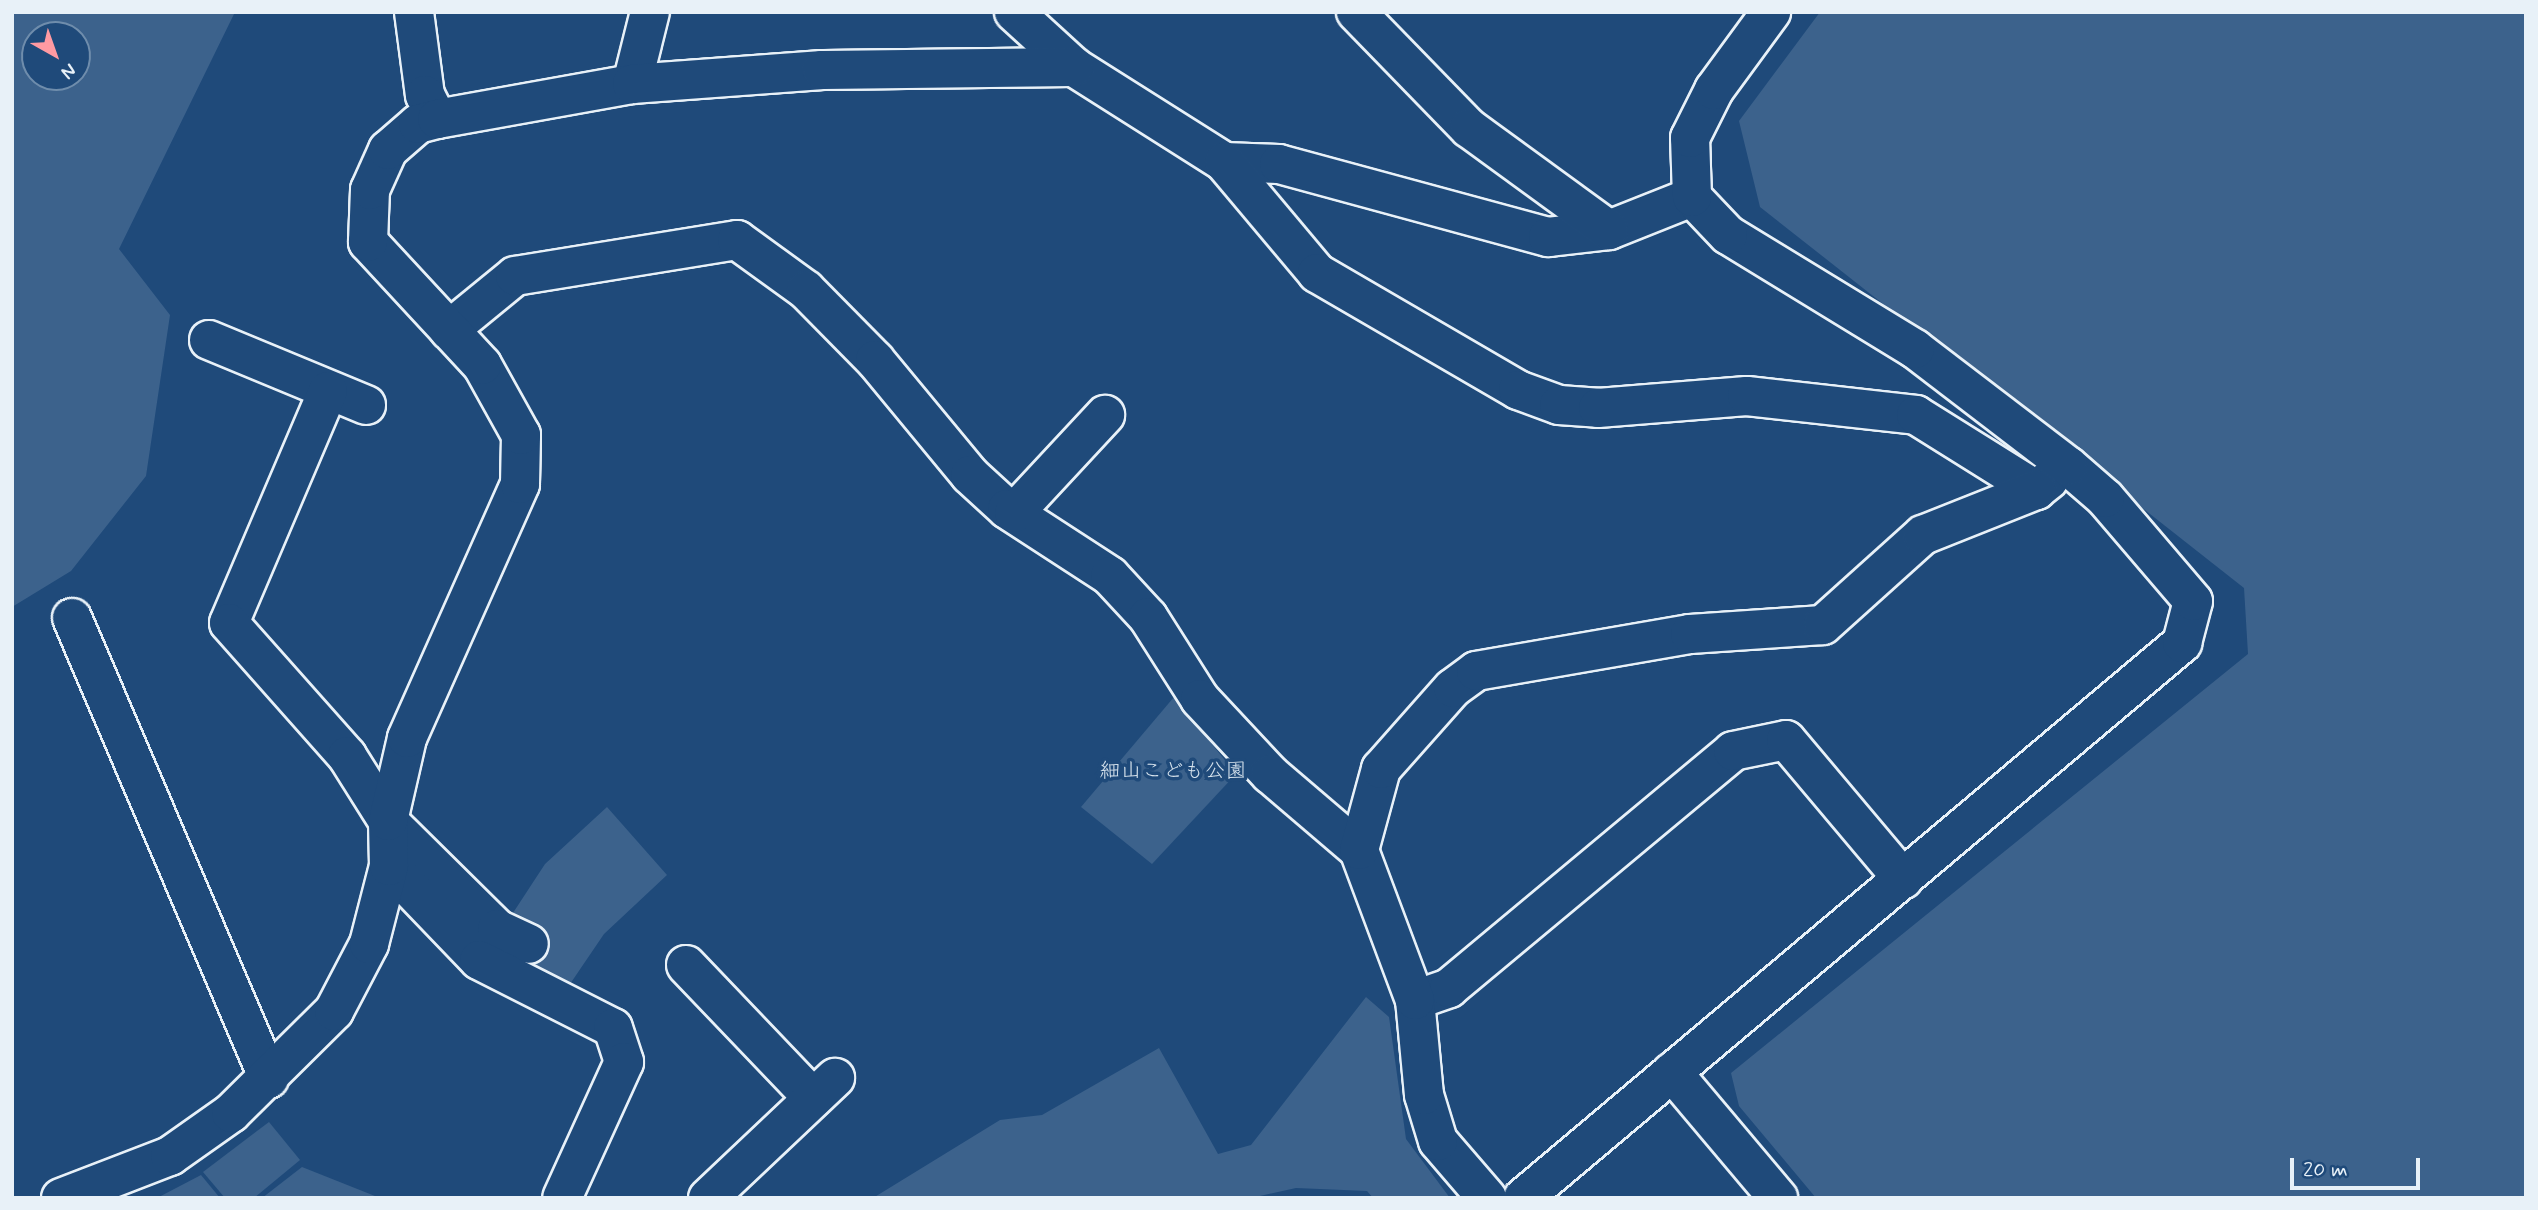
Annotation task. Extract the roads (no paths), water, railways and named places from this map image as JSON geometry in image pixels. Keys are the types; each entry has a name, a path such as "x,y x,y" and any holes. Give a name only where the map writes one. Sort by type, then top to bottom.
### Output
{"street":[{"path":"414,12 425,95 437,118"},
{"path":"632,84 650,12"},
{"path":"1014,12 1074,67 1224,162 1317,273 1518,390 1559,405 1598,408 1747,396 1916,415 2036,490"},
{"path":"1523,1198 2182,643 2193,601 2105,498 2068,466 1915,349 1728,235 1692,197 1690,138 1714,90 1771,12"},
{"path":"1375,19 1469,128 1609,230"},
{"path":"61,1198 170,1157 269,1079 334,1011 369,944 389,866 388,821 407,738 520,484 521,435 482,365 369,242 370,190 388,150 418,124 437,118 632,84 822,70 1074,67"},
{"path":"1224,162 1279,164 1548,237 1609,230 1692,197"},
{"path":"449,330 515,276 737,240 806,289 875,360 970,475 1014,513 1110,576 1188,674 1200,699 1270,774 1359,850 1415,1000 1424,1095 1438,1141 1487,1198"},
{"path":"209,340 366,405"},
{"path":"328,391 229,623 347,756 388,821 497,929 528,944"},
{"path":"1014,513 1105,415"},
{"path":"1359,850 1381,769 1453,688 1476,671 1690,634 1823,625 1923,536 2036,490 2068,466"},
{"path":"72,618 269,1079"},
{"path":"1415,1000 1449,988 1732,751 1786,740 1903,879"},
{"path":"389,866 479,960 613,1028 624,1062 562,1198"},
{"path":"686,965 824,1088 708,1198"},
{"path":"1672,1072 1778,1198"}],"park label":[{"name":"細山こども公園","path":"1173,771"}]}
